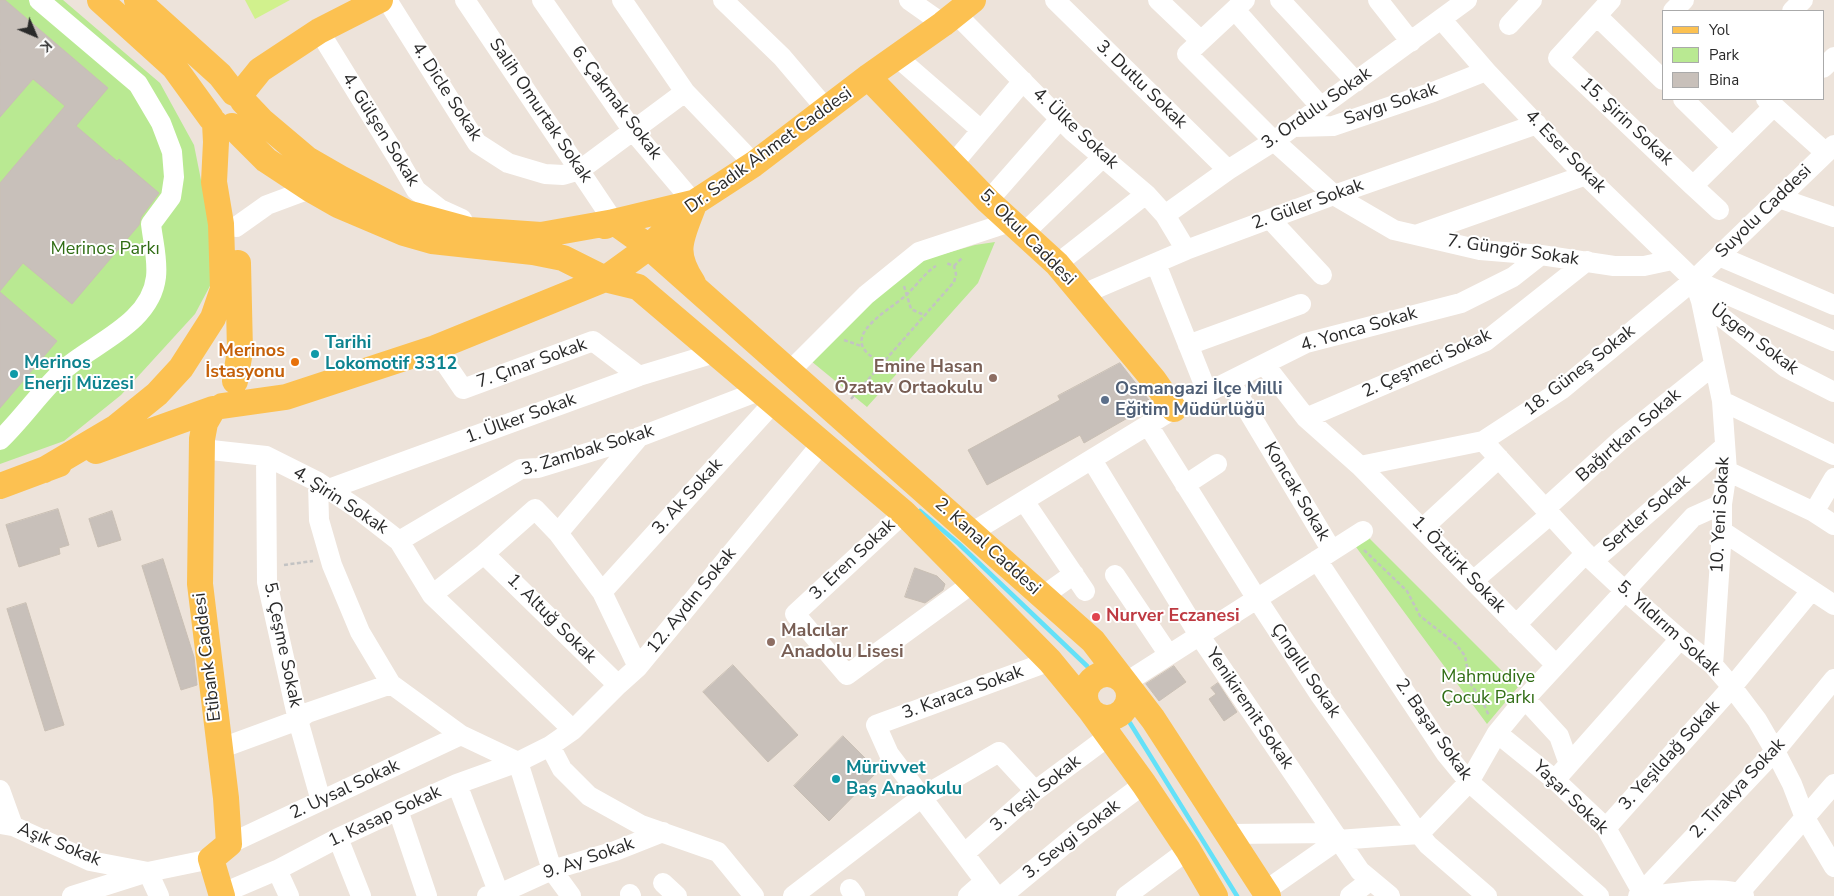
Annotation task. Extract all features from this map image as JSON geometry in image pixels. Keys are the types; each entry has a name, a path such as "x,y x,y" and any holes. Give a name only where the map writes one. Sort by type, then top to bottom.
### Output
{"main road":[{"name":"2. Kanal Caddesi","path":"100,0 174,67 221,124 266,160 310,189 366,218 423,239 533,252 562,258 597,275 638,288 904,514 1050,661 1091,711 1144,784 1188,850 1215,896"},
{"path":"137,0 220,74 238,97 262,121 307,159 340,178 412,202 469,230 541,235 614,222 694,202"},
{"path":"238,97 260,70 319,32 380,0"},
{"name":"Dr. Sadık Ahmet Caddesi","path":"0,486 218,408 286,396 435,348 597,275 649,248 694,202 754,164 868,77 958,12"},
{"name":"5. Okul Caddesi","path":"868,77 988,200 1057,264 1153,379 1174,409"},
{"path":"221,124 216,142 214,182 221,224 223,290 213,318 181,368 178,376 178,386 186,402 194,408 204,410 218,408 229,399 233,391 240,351 236,227 226,174 221,124 209,108 213,97 223,92 238,97"},
{"path":"694,202 679,248 682,262 689,277 702,296"},
{"name":"2. Kanal Caddesi","path":"614,222 649,248 1093,641 1153,719 1266,894"},
{"path":"597,275 582,260 581,246 586,233 614,222"},
{"path":"44,470 115,428 157,394 187,360 195,355 204,353 222,357 234,372 235,381"},
{"name":"Etibank Caddesi","path":"218,408 205,423 202,449 200,584 219,749 222,895"},
{"path":"1091,711 1087,705 1086,690 1093,679 1106,674 1114,675 1125,683"}],"street":[{"path":"0,440 16,426 40,394 66,368 86,352 126,326 140,312 150,298 156,279 157,258 151,224 171,197 174,176 172,152 161,123 138,84 39,0"},
{"name":"4. Dicle Sokak","path":"387,0 477,143 508,163 545,174 563,175 580,170"},
{"name":"Salih Omurtak Sokak","path":"465,0 614,222"},
{"name":"6. Çakmak Sokak","path":"542,0 633,131 694,202"},
{"path":"622,0 685,92 754,164"},
{"path":"722,0 782,57 827,110"},
{"name":"4. Ülke Sokak","path":"909,0 958,12 1060,119 1146,194 1165,214 1186,250"},
{"name":"3. Dutlu Sokak","path":"1055,0 1228,170"},
{"path":"1158,0 1201,41 1240,5 1321,106"},
{"path":"1280,0 1356,82"},
{"path":"1378,0 1411,42"},
{"name":"3. Ordulu Sokak","path":"1165,214 1294,127 1467,0"},
{"path":"1509,25 1532,0"},
{"path":"1611,0 1597,16 1662,79"},
{"path":"1660,0 1668,10"},
{"path":"1674,10 1684,0"},
{"path":"1793,10 1803,0"},
{"name":"15. Şirin Sokak","path":"1597,16 1558,58 1719,210"},
{"name":"4. Eser Sokak","path":"1442,20 1486,71 1536,124 1694,280"},
{"name":"4. Gülşen Sokak","path":"319,32 398,159 412,202"},
{"name":"7. Güngör Sokak","path":"1201,41 1187,54 1274,141 1334,195 1394,230 1480,250 1541,255 1614,266 1644,266 1672,260"},
{"path":"897,57 981,130"},
{"path":"1824,67 1834,57"},
{"name":"Saygı Sokak","path":"1294,127 1333,126 1433,92 1486,71"},
{"path":"953,164 1023,81"},
{"path":"580,170 685,92"},
{"path":"1684,100 1732,147"},
{"path":"1693,186 1732,147 1770,102 1830,149"},
{"path":"988,200 1060,119"},
{"name":"2. Güler Sokak","path":"1083,294 1186,250 1334,195 1536,124"},
{"name":"Suyolu Caddesi","path":"1694,280 1830,149"},
{"path":"789,372 866,295 919,252 1017,228 1104,157"},
{"path":"1415,235 1586,175"},
{"path":"236,227 267,205 310,189"},
{"path":"1057,264 1146,194"},
{"path":"1779,198 1834,217"},
{"path":"1270,219 1322,275"},
{"name":"4. Yonca Sokak","path":"971,533 1174,409 1306,343 1461,303 1513,277 1541,255"},
{"path":"1719,256 1834,305"},
{"name":"2. Çeşmeci Sokak","path":"1306,418 1486,341 1587,261"},
{"path":"1156,264 1207,392"},
{"path":"1694,280 1834,341"},
{"name":"10. Yeni Sokak","path":"1694,280 1702,301 1722,401 1727,471 1722,504 1722,531 1713,665"},
{"name":"18. Güneş Sokak","path":"1360,466 1483,441 1560,390 1694,280"},
{"name":"Üçgen Sokak","path":"1702,301 1785,367 1834,392"},
{"path":"1188,344 1301,304"},
{"name":"7. Çınar Sokak","path":"435,348 463,389 593,341 639,376"},
{"name":"1. Ülker Sokak","path":"324,486 639,376 715,353"},
{"path":"1264,364 1306,418 1360,466"},
{"name":"Bağırtkan Sokak","path":"1473,580 1549,511 1623,438 1714,364"},
{"name":"Koncak Sokak","path":"1230,381 1325,556"},
{"name":"3. Zambak Sokak","path":"399,540 522,469 538,468 766,396"},
{"name":"3. Ak Sokak","path":"602,592 766,396"},
{"path":"1722,401 1834,455"},
{"name":"Çıngıllı Sokak","path":"1148,425 1256,599 1320,695 1419,834 1428,845 1487,896"},
{"path":"558,533 639,437"},
{"name":"5. Yıldırım Sokak","path":"1483,441 1590,557 1625,591 1713,665 1732,687 1757,720 1792,784 1805,818 1832,858"},
{"name":"12. Aydın Sokak","path":"550,746 573,730 618,684 638,667 822,443"},
{"name":"Sertler Sokak","path":"1516,624 1590,557 1724,447"},
{"name":"4. Şirin Sokak","path":"202,449 266,456 324,486 399,540 432,595 573,730"},
{"name":"5. Çeşme Sokak","path":"266,456 267,582 298,720 321,801"},
{"path":"1422,528 1499,458"},
{"name":"Yenikiremit Sokak","path":"1092,460 1199,635 1336,837 1360,871 1390,896"},
{"path":"1185,485 1217,464"},
{"name":"1. Öztürk Sokak","path":"1360,466 1556,665"},
{"path":"1727,471 1814,512 1834,525"},
{"path":"1814,512 1834,478"},
{"path":"324,486 319,520 330,559 360,632 391,684 461,736 518,762 552,870 571,896"},
{"path":"1024,501 1086,591"},
{"path":"1228,834 1336,837 1419,834 1469,782 1497,733 1556,665 1693,517 1722,504"},
{"path":"432,595 484,554 535,509 558,533 602,592 638,667"},
{"name":"3. Eren Sokak","path":"904,514 795,614 847,675 973,583"},
{"path":"1722,531 1834,605"},
{"path":"1125,683 1357,535"},
{"name":"1. Altuğ Sokak","path":"484,554 618,684"},
{"name":"2. Başar Sokak","path":"1325,556 1446,754 1469,782 1599,896"},
{"path":"1043,596 1074,574"},
{"path":"1115,575 1169,655"},
{"name":"3. Yeşildağ Sokak","path":"1606,828 1732,687 1811,591"},
{"path":"1555,780 1680,639"},
{"name":"3. Karaca Sokak","path":"922,797 889,754 876,725 1050,661"},
{"name":"2. Tırakya Sokak","path":"1644,895 1775,751 1834,680"},
{"path":"219,749 298,720 307,713 391,684"},
{"name":"Yaşar Sokak","path":"1525,699 1559,736 1569,764"},
{"name":"Yaşar Sokak","path":"1497,733 1555,780 1606,828 1644,895"},
{"name":"2. Uysal Sokak","path":"72,896 220,851 321,801 461,736"},
{"name":"3. Yeşil Sokak","path":"965,853 1035,791 1109,736"},
{"path":"550,746 562,769 589,796 641,825 718,852 754,896"},
{"name":"1. Kasap Sokak","path":"222,895 398,810 456,784 518,762 550,746"},
{"path":"792,896 922,797 999,752 1035,791"},
{"path":"456,784 493,895"},
{"name":"3. Sevgi Sokak","path":"1002,896 1082,830 1144,784"},
{"path":"1644,895 1709,890 1742,894 1834,784"},
{"path":"0,790 7,825"},
{"path":"922,797 991,888 968,896"},
{"path":"398,810 427,896"},
{"name":"Aşık Sokak","path":"7,825 90,861 148,872"},
{"name":"9. Ay Sokak","path":"493,895 552,870 615,851 663,832"},
{"path":"1266,894 1336,837"},
{"path":"338,838 361,896"},
{"path":"1126,896 1188,850"},
{"path":"277,870 289,896"},
{"path":"148,872 158,896"},
{"path":"1350,896 1371,880"}],"path":[{"path":"837,414 954,282 956,274 954,266 948,263 940,263"},
{"path":"883,362 865,352 862,346 862,335 870,324 906,295 933,268"},
{"path":"906,295 911,308 924,315"},
{"path":"1357,535 1407,590 1420,616 1456,644 1465,656 1470,683 1480,698 1497,733"},
{"path":"267,567 330,559"}],"green space":[{"name":"Merinos Parkı","path":"0,0 63,0 160,83 194,145 211,230 211,284 195,314 121,395 64,441 0,464"},
{"path":"245,0 290,0 255,19"},
{"path":"995,242 978,283 867,407 811,361 872,302 922,260 975,245"},
{"name":"Mahmudiye Çocuk Parkı","path":"1368,537 1518,687 1487,724 1356,547"}],"building":[{"path":"0,0 5,0 108,88 76,126 159,193 141,217 139,225 72,304 23,263 0,291 0,183 65,106 33,79 0,117"},
{"name":"Merinos Enerji Müzesi","path":"0,292 57,341 0,408"},
{"path":"1120,363 1152,404 1084,443 1080,435 987,485 968,450 1060,400 1058,396"},
{"path":"58,509 69,545 59,548 60,554 19,567 6,525"},
{"path":"112,511 121,540 98,547 89,519"},
{"path":"163,559 194,657 197,685 181,690 142,566"},
{"path":"915,568 937,576 945,584 943,590 925,603 905,597"},
{"path":"26,603 64,725 45,731 7,609"},
{"path":"733,665 798,735 768,762 703,692"},
{"path":"1174,666 1186,682 1159,701 1146,684"},
{"path":"1218,683 1237,712 1224,721 1209,699 1216,694 1211,688"},
{"name":"Mürüvvet Baş Anaokulu","path":"843,736 878,771 829,821 794,786"}],"waterway":[{"path":"920,511 959,544 1087,666"},
{"path":"1130,723 1237,896"}],"place":[{"name":"Tarihi Lokomotif 3312","path":"315,354"},
{"name":"Merinos İstasyonu","path":"295,362"},
{"name":"Merinos Enerji Müzesi","path":"14,374"},
{"name":"Emine Hasan Özatav Ortaokulu","path":"993,378"},
{"name":"Osmangazi İlçe Milli Eğitim Müdürlüğü","path":"1105,400"},
{"name":"Nurver Eczanesi","path":"1096,617"},
{"name":"Malcılar Anadolu Lisesi","path":"771,642"},
{"name":"Mürüvvet Baş Anaokulu","path":"836,779"}]}
